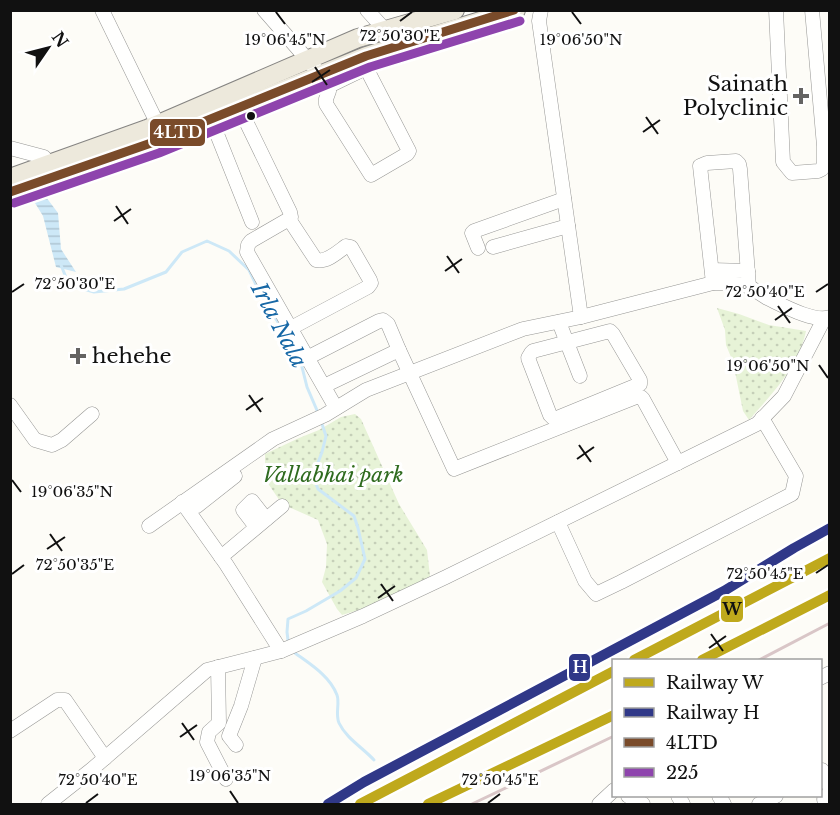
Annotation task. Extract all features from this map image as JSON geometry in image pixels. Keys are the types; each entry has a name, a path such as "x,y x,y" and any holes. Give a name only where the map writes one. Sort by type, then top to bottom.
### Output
{"main road":[{"path":"14,176 48,164 212,118 516,10"},
{"path":"10,192 36,184 161,131 358,38 445,12"}],"street":[{"path":"102,10 161,131"},
{"path":"264,10 324,80 329,91 326,104 371,175 409,151 363,63"},
{"path":"367,10 385,30"},
{"path":"541,10 538,21 581,317"},
{"path":"776,10 783,162 792,173 818,171 822,169 824,163 812,10"},
{"path":"239,107 291,217 251,241 247,249 324,386 330,412"},
{"path":"212,118 252,222"},
{"path":"10,148 44,158 48,164"},
{"path":"713,277 700,166 707,163 736,161 740,164 740,278"},
{"path":"478,248 472,233 474,231 564,199"},
{"path":"538,208 545,232"},
{"path":"289,219 316,260 324,261 346,246 351,247 371,283 368,287 291,328"},
{"path":"493,247 568,226"},
{"path":"48,804 207,670 281,651 363,616 757,424 784,396 827,318 809,316 768,298 740,278 713,277 596,313 523,329 366,390 330,412 273,439 200,498 182,502 149,526"},
{"path":"596,313 603,332"},
{"path":"308,358 381,320 386,322 454,469 623,396 640,384 640,380 610,331 533,351 528,358 551,417 557,418 590,410"},
{"path":"560,322 580,376"},
{"path":"324,386 399,350"},
{"path":"623,396 636,396 643,399 678,463"},
{"path":"10,405 35,440 52,445 62,440 93,414"},
{"path":"558,522 585,580 596,594 621,582 792,494 796,476 762,418"},
{"path":"182,502 221,557 281,651"},
{"path":"221,557 282,506"},
{"path":"237,745 229,736 241,706 255,658"},
{"path":"218,668 219,723 209,732 207,742 226,779"},
{"path":"10,731 57,700 65,700 105,758"},
{"path":"599,804 612,792"},
{"path":"825,804 824,799 830,792"}],"green space":[{"path":"717,308 769,325 806,331 791,368 749,420 743,411 733,362 726,345 725,330"},
{"name":"Vallabhai park","path":"355,414 361,419 399,504 427,550 430,576 410,589 376,605 342,615 322,582 326,567 327,544 318,520 282,504 265,479 265,454 319,430 341,417"}],"water":[{"path":"10,179 37,189 58,213 61,249 76,272 56,267 43,216 35,203 11,202"}],"waterway":[{"name":"Irla Nala","path":"61,265 69,285 94,292 124,289 166,272 182,252 207,241 229,251 249,270 261,295 291,343"},
{"name":"Irla Nala","path":"300,359 307,387 319,415"},
{"name":"Irla Nala","path":"288,640 288,619 340,591 356,578 365,559 354,516 318,489 313,476 326,436 321,421"},
{"name":"Irla Nala","path":"295,653 330,682 337,695 339,723 350,738 374,760"}],"railway":[{"path":"761,659 830,623"},
{"path":"472,804 612,737"},
{"path":"322,804 339,795"}],"rail line":[{"name":"H","path":"328,804 364,782 724,591 830,528"},
{"name":"W","path":"636,659 830,558"},
{"name":"W","path":"704,659 830,595"},
{"name":"W","path":"360,804 612,672"},
{"name":"W","path":"428,804 612,716"}],"transit line":[{"name":"4LTD","path":"10,192 154,142 366,56 514,10"},
{"name":"225","path":"14,203 159,153 370,67 520,21"}],"place":[{"name":"Sainath Polyclinic","path":"801,96"},
{"name":"hehehe","path":"78,356"}]}
